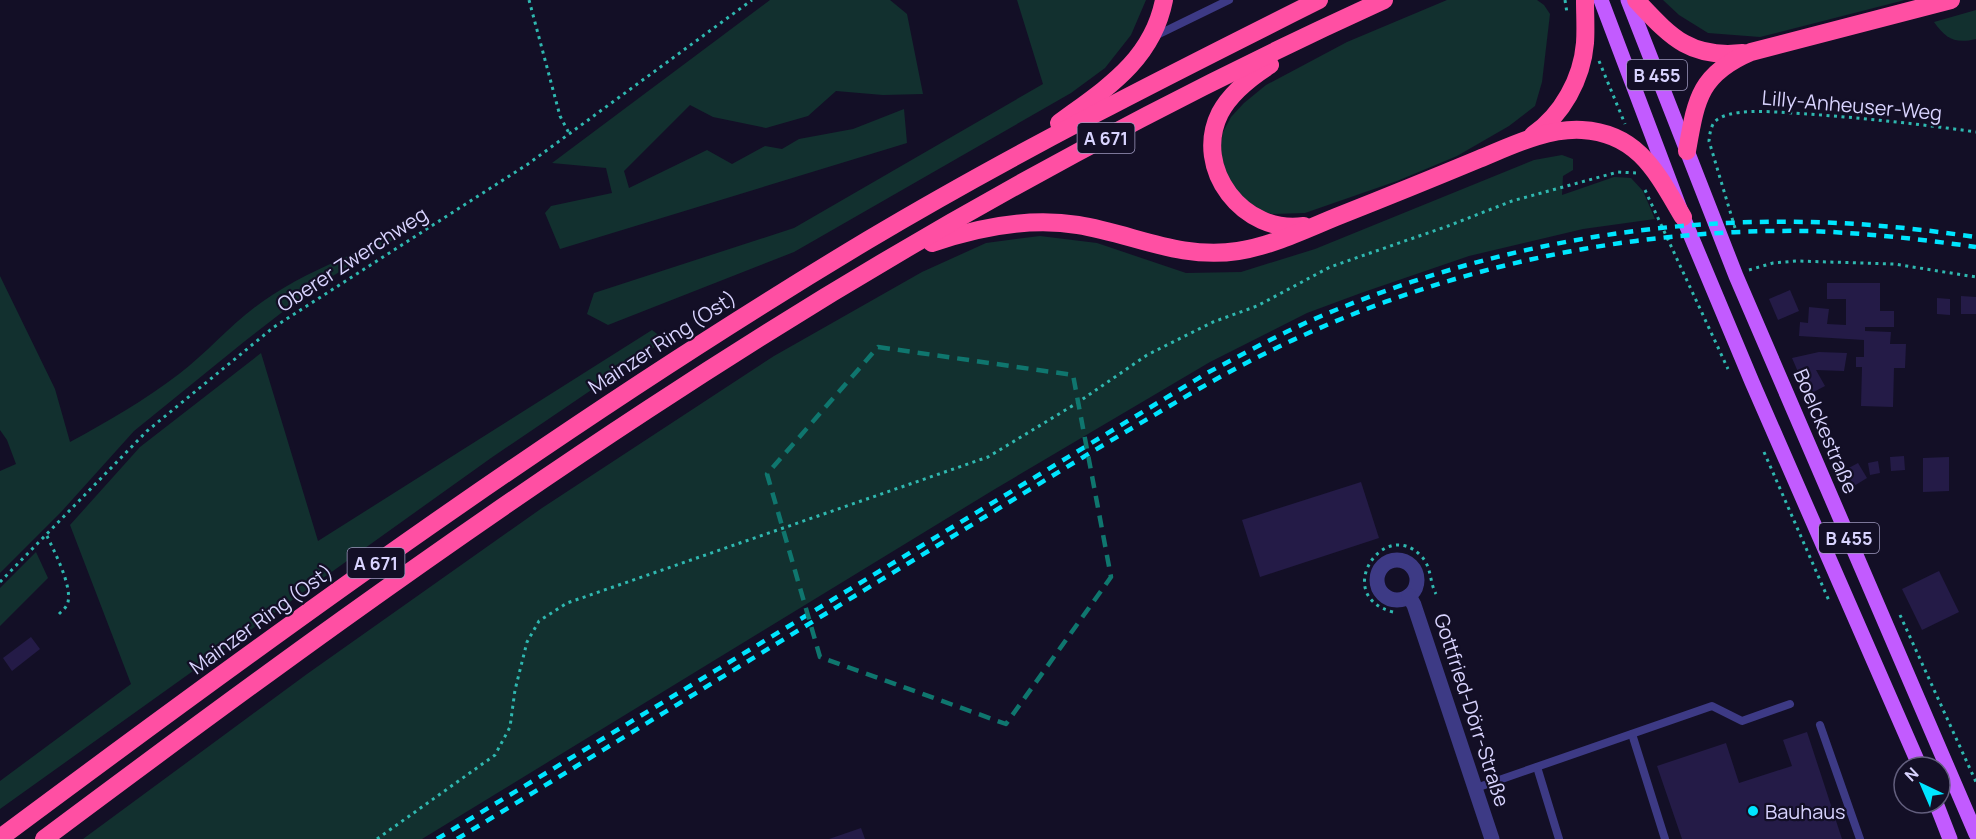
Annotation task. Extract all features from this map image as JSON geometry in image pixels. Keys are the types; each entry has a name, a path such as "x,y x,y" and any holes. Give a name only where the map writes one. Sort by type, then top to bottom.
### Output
{"highway":[{"path":"1001,164 1112,85 1134,62 1149,39 1164,0"},
{"name":"A 671","path":"1001,164 1153,83 1319,0"},
{"name":"A 671","path":"44,839 290,657 518,496 777,327 1015,188 1153,113 1384,0"},
{"path":"1527,140 1544,128 1557,113 1569,96 1577,77 1585,45 1585,0"},
{"path":"1636,0 1677,40 1693,48 1720,55 1751,52"},
{"path":"1687,150 1695,107 1701,91 1722,68 1736,58 1751,52 1951,0"},
{"path":"1321,224 1296,227 1279,225 1263,221 1248,213 1224,188 1214,160 1213,145 1214,128 1220,113 1241,86 1332,24"},
{"path":"885,262 934,243 1010,224 1055,222 1079,225 1196,254 1217,254 1263,246 1527,140 1564,131 1600,132 1636,151 1651,164 1683,217"},
{"name":"Mainzer Ring (Ost)","path":"0,838 389,553 632,387 870,239 1001,164"}],"main road":[{"name":"B 455","path":"1601,0 1683,217 1752,382 1915,755"},
{"name":"B 455","path":"1628,0 1687,150"},
{"name":"Boelckestraße","path":"1687,150 1736,276 1976,834"},
{"path":"1941,815 1950,839"}],"street":[{"name":"Gottfried-Dörr-Straße","path":"1409,596 1414,605 1492,839"}],"lane":[{"path":"1149,39 1229,0"},
{"path":"1476,788 1712,706 1742,721 1790,704"},
{"path":"1820,725 1860,839"},
{"path":"1632,734 1665,839"},
{"path":"1537,767 1559,839"}],"path":[{"path":"529,0 560,116 570,135"},
{"name":"Oberer Zwerchweg","path":"0,582 147,431 274,327 528,164 752,0"},
{"path":"1597,55 1625,125"},
{"name":"Lilly-Anheuser-Weg","path":"1730,214 1708,141 1710,129 1719,118 1761,111 1892,120 1976,132"},
{"path":"377,839 495,755 510,727 527,642 539,621 567,603 988,457 1077,404 1147,355 1213,322 1257,306 1330,267 1512,201 1618,172 1637,173"},
{"path":"1659,218 1671,248"},
{"path":"1736,276 1760,266 1797,261 1894,264 1976,277"},
{"path":"47,536 66,582 69,600 59,614"},
{"path":"1393,612 1379,607 1371,600 1364,579 1371,559 1389,547 1403,546 1420,554 1427,563 1431,573 1431,584 1436,594"}],"highlighted area":[{"path":"878,347 1073,375 1111,577 1006,724 820,657 767,474"}],"green space":[{"path":"770,0 890,0 907,14 923,94 883,95 836,91 808,116 766,128 713,117 690,105 624,171 629,188 707,150 732,164 765,146 782,149 799,139 853,129 904,109 907,143 560,249 545,213 551,206 612,193 606,168 552,163"},
{"path":"1017,0 1146,0 1131,35 1105,68 1071,93 794,252 608,325 587,314 594,293 794,228 1043,84"},
{"path":"1447,0 1537,0 1544,5 1550,14 1542,82 1535,106 1509,126 1457,156 1397,181 1305,213 1272,214 1249,207 1232,189 1219,155 1223,132 1231,117 1244,103 1266,85 1347,42"},
{"path":"1663,0 1905,0 1760,37 1708,33 1679,15"},
{"path":"1976,10 1976,39 1962,41 1952,39 1943,33 1934,22"},
{"path":"1562,155 1573,159 1573,170 1563,176 1562,195 1614,177 1631,178 1643,191 1655,219 1583,229 1469,256 1307,313 1210,362 995,489 422,839 83,839 307,674 542,508 774,356 922,272 986,243 1040,236 1097,243 1186,273 1241,272 1315,249 1534,160"},
{"path":"418,225 316,286 134,431 62,511 0,573 0,471 16,464 7,440 0,430 0,276 55,389 70,442 166,384 251,310 280,290 319,269"},
{"path":"652,330 665,340 491,458 0,809 0,781 131,684 70,525 140,447 261,353 318,541"},
{"path":"36,552 48,578 0,626 0,588"}],"building":[{"path":"1827,283 1880,283 1880,311 1894,311 1894,327 1865,327 1865,331 1891,332 1890,344 1906,344 1905,368 1894,368 1893,407 1861,406 1862,367 1856,367 1856,357 1864,357 1864,340 1799,336 1800,322 1808,323 1809,307 1829,309 1827,324 1846,325 1846,299 1827,299"},
{"path":"1790,290 1799,311 1778,320 1769,299"},
{"path":"1961,296 1976,297 1976,314 1961,314"},
{"path":"1937,298 1950,299 1950,315 1937,314"},
{"path":"1819,352 1847,353 1844,371 1816,370 1825,386 1808,395 1792,358"},
{"path":"1904,456 1905,470 1891,471 1890,457"},
{"path":"1949,457 1949,491 1923,492 1923,458"},
{"path":"1878,461 1880,473 1870,475 1868,463"},
{"path":"1858,463 1867,478 1854,486 1845,470"},
{"path":"1361,482 1379,538 1260,577 1242,520"},
{"path":"1939,571 1959,612 1922,630 1902,589"},
{"path":"31,637 40,649 12,671 3,658"},
{"name":"Bauhaus","path":"1807,732 1842,839 1682,839 1657,766 1726,743 1739,783 1792,766 1783,740"},
{"path":"861,828 865,839 829,839"}],"railway":[{"path":"437,839 1207,373 1299,326 1371,296 1432,275 1493,258 1618,233 1681,226 1745,222 1808,222 1892,227 1976,237"},
{"path":"457,839 1115,438 1232,370 1328,324 1461,277 1598,246 1668,237 1738,232 1809,231 1851,233 1976,247"}],"place":[{"name":"Bauhaus","path":"1753,811"}]}
